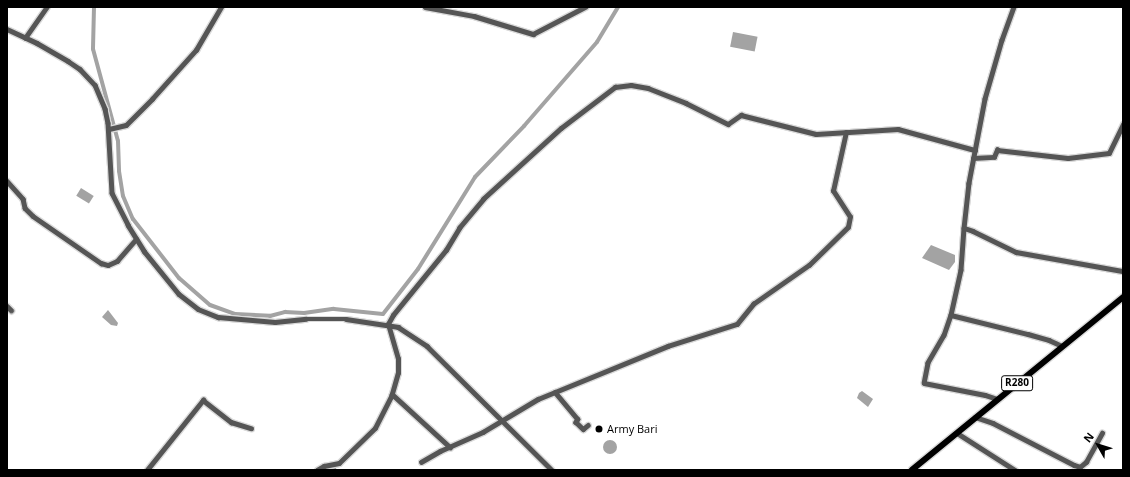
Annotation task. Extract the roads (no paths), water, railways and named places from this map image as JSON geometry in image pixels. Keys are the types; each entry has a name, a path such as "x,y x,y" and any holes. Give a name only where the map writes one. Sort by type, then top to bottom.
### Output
{"main road":[{"name":"R280","path":"912,470 1123,297"}],"street":[{"path":"25,38 47,7"},
{"path":"109,130 126,124 152,99 196,50 221,7"},
{"path":"425,7 474,16 533,34 585,7"},
{"path":"997,400 985,395 924,383 928,363 944,335 951,315 961,270 969,182 975,150 1002,40 1014,7"},
{"path":"7,29 68,61 95,85 105,109 109,130 112,193 136,239 148,257 179,294 198,309 218,317 275,322 306,319 346,319 388,324 398,327 427,346 552,470"},
{"path":"317,470 324,466 339,463 375,428 392,394 398,372 398,359 389,333 388,324 393,315 446,250 459,228 483,198 561,128 615,87 631,85 648,88 686,103 728,124 741,115 816,134 898,129 975,150"},
{"path":"974,158 994,157 997,150 1068,158 1109,153 1123,124"},
{"path":"421,462 483,432 538,399 668,346 737,324 753,304 809,265 848,227 850,217 832,191 846,132"},
{"path":"7,181 23,199 25,208 28,212 100,262 108,265 117,261 136,239"},
{"path":"964,228 1016,252 1123,271"},
{"path":"951,315 1050,340 1062,346"},
{"path":"555,392 578,419 576,422 584,429 588,425"},
{"path":"392,394 450,447"},
{"path":"147,470 203,400 230,422 252,428"},
{"path":"975,417 993,423 1080,467 1086,462 1102,433"},
{"path":"957,432 1015,470"}],"waterway":[{"path":"94,7 93,49 118,141 119,171 123,196 133,219 179,278 210,305 235,314 270,316 285,312 304,313 334,309 383,314 418,269 475,177 524,126 597,42 618,7"},
{"path":"331,470 334,468 333,470"}],"place":[{"name":"Army Bari","path":"599,429"}]}
